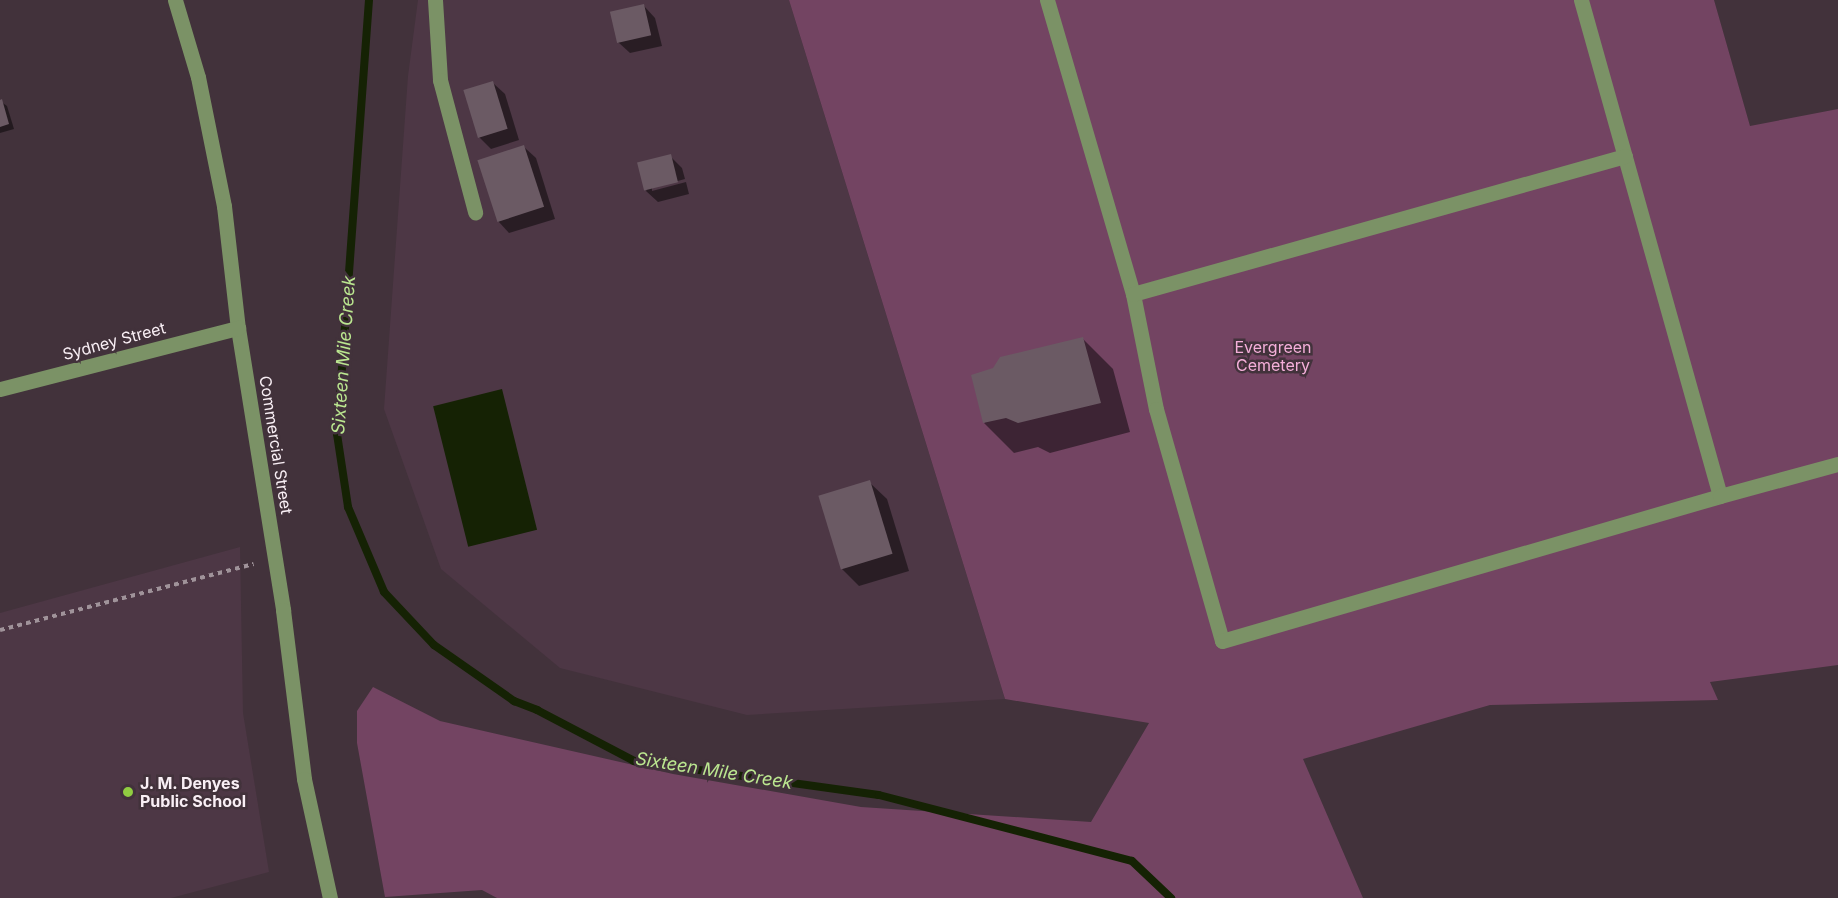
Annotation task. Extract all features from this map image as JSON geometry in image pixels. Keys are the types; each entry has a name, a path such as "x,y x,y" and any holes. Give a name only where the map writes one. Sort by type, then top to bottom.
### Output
{"street":[{"name":"Commercial Street","path":"175,0 198,77 224,206 238,328 275,559 304,779 330,898"},
{"path":"435,0 440,80 475,212"},
{"path":"1581,0 1720,496"},
{"path":"1052,1 1133,294 1156,409 1222,641 1720,496 1838,464"},
{"path":"1133,294 1625,156"},
{"name":"Sydney Street","path":"0,389 238,328"}],"path":[{"path":"0,630 275,559"}],"shaded area":[{"path":"418,0 789,0 1005,699 747,715 560,668 441,569 384,409 408,76"},
{"path":"502,389 537,530 468,547 433,406"},
{"name":"J. M. Denyes Public School","path":"240,547 243,713 269,872 171,898 0,898 0,613"}],"green space":[{"name":"Evergreen Cemetery","path":"789,0 1714,0 1750,126 1838,109 1838,665 1710,682 1718,700 1490,705 1303,759 1363,898 497,898 482,890 385,897 357,743 357,711 373,687 440,721 673,774 861,807 1091,822 1149,723 1005,699"}],"building":[{"path":"644,4 651,35 617,43 610,12"},
{"path":"493,81 508,129 478,138 463,90"},
{"path":"2,99 9,124 0,127 0,100"},
{"path":"524,145 544,207 497,222 477,160"},
{"path":"671,154 678,182 644,191 637,162"},
{"path":"1083,337 1101,403 1018,423 1006,418 983,423 971,375 993,368 1000,357"},
{"path":"870,480 893,554 841,569 818,496"}],"waterway":[{"name":"Sixteen Mile Creek","path":"369,0 337,434 348,507 384,592 434,645 514,701 537,710 634,761 879,795 1132,861 1171,898"}],"place":[{"name":"J. M. Denyes Public School","path":"128,792"}]}
